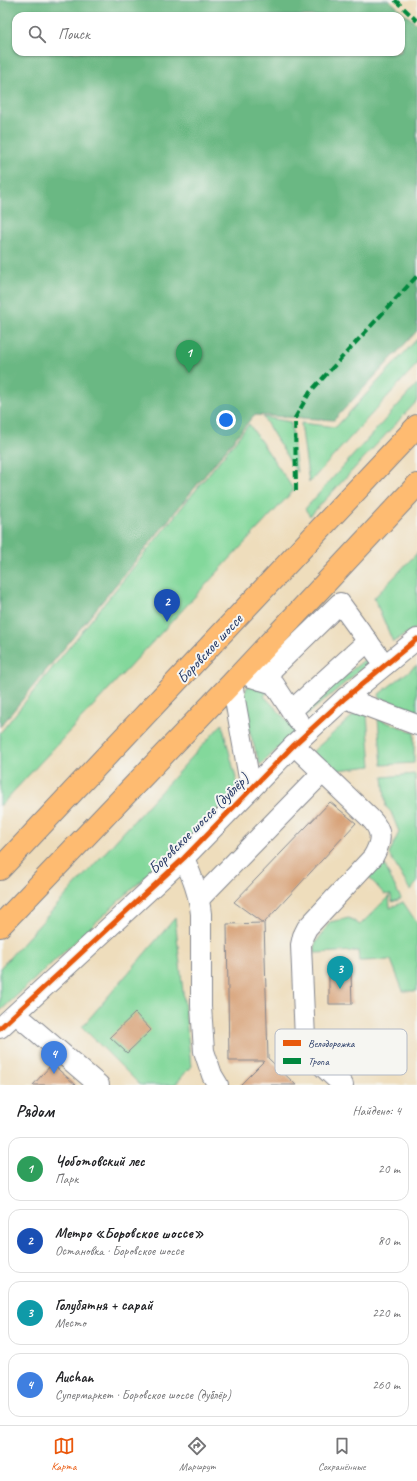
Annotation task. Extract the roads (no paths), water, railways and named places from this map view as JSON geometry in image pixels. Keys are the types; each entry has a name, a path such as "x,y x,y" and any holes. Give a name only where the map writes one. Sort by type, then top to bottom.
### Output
{"main road":[{"name":"Боровское шоссе","path":"0,869 417,426"},
{"path":"0,926 236,679 417,485"}],"street":[{"path":"261,680 340,603 385,665"},
{"name":"Боровское шоссе (дублёр)","path":"0,1028 184,858 300,740 345,698 417,639"},
{"path":"292,710 368,641"},
{"path":"251,789 236,679 261,680 274,684 292,710 300,740 322,772 376,824 380,837 379,847 373,857 307,928 303,936 301,945 305,1029"},
{"path":"345,698 417,725"},
{"path":"199,899 322,772"},
{"path":"184,858 196,885 201,914 201,1006 204,1052 212,1075 218,1085"},
{"path":"16,1014 99,1085"},
{"path":"332,1075 341,1084"}],"place":[{"name":"Чоботовский лес","path":"189,373"},
{"name":"Метро «Боровское шоссе»","path":"167,622"},
{"name":"Голубятня + сарай","path":"340,989"},
{"name":"Auchan","path":"54,1074"}]}
